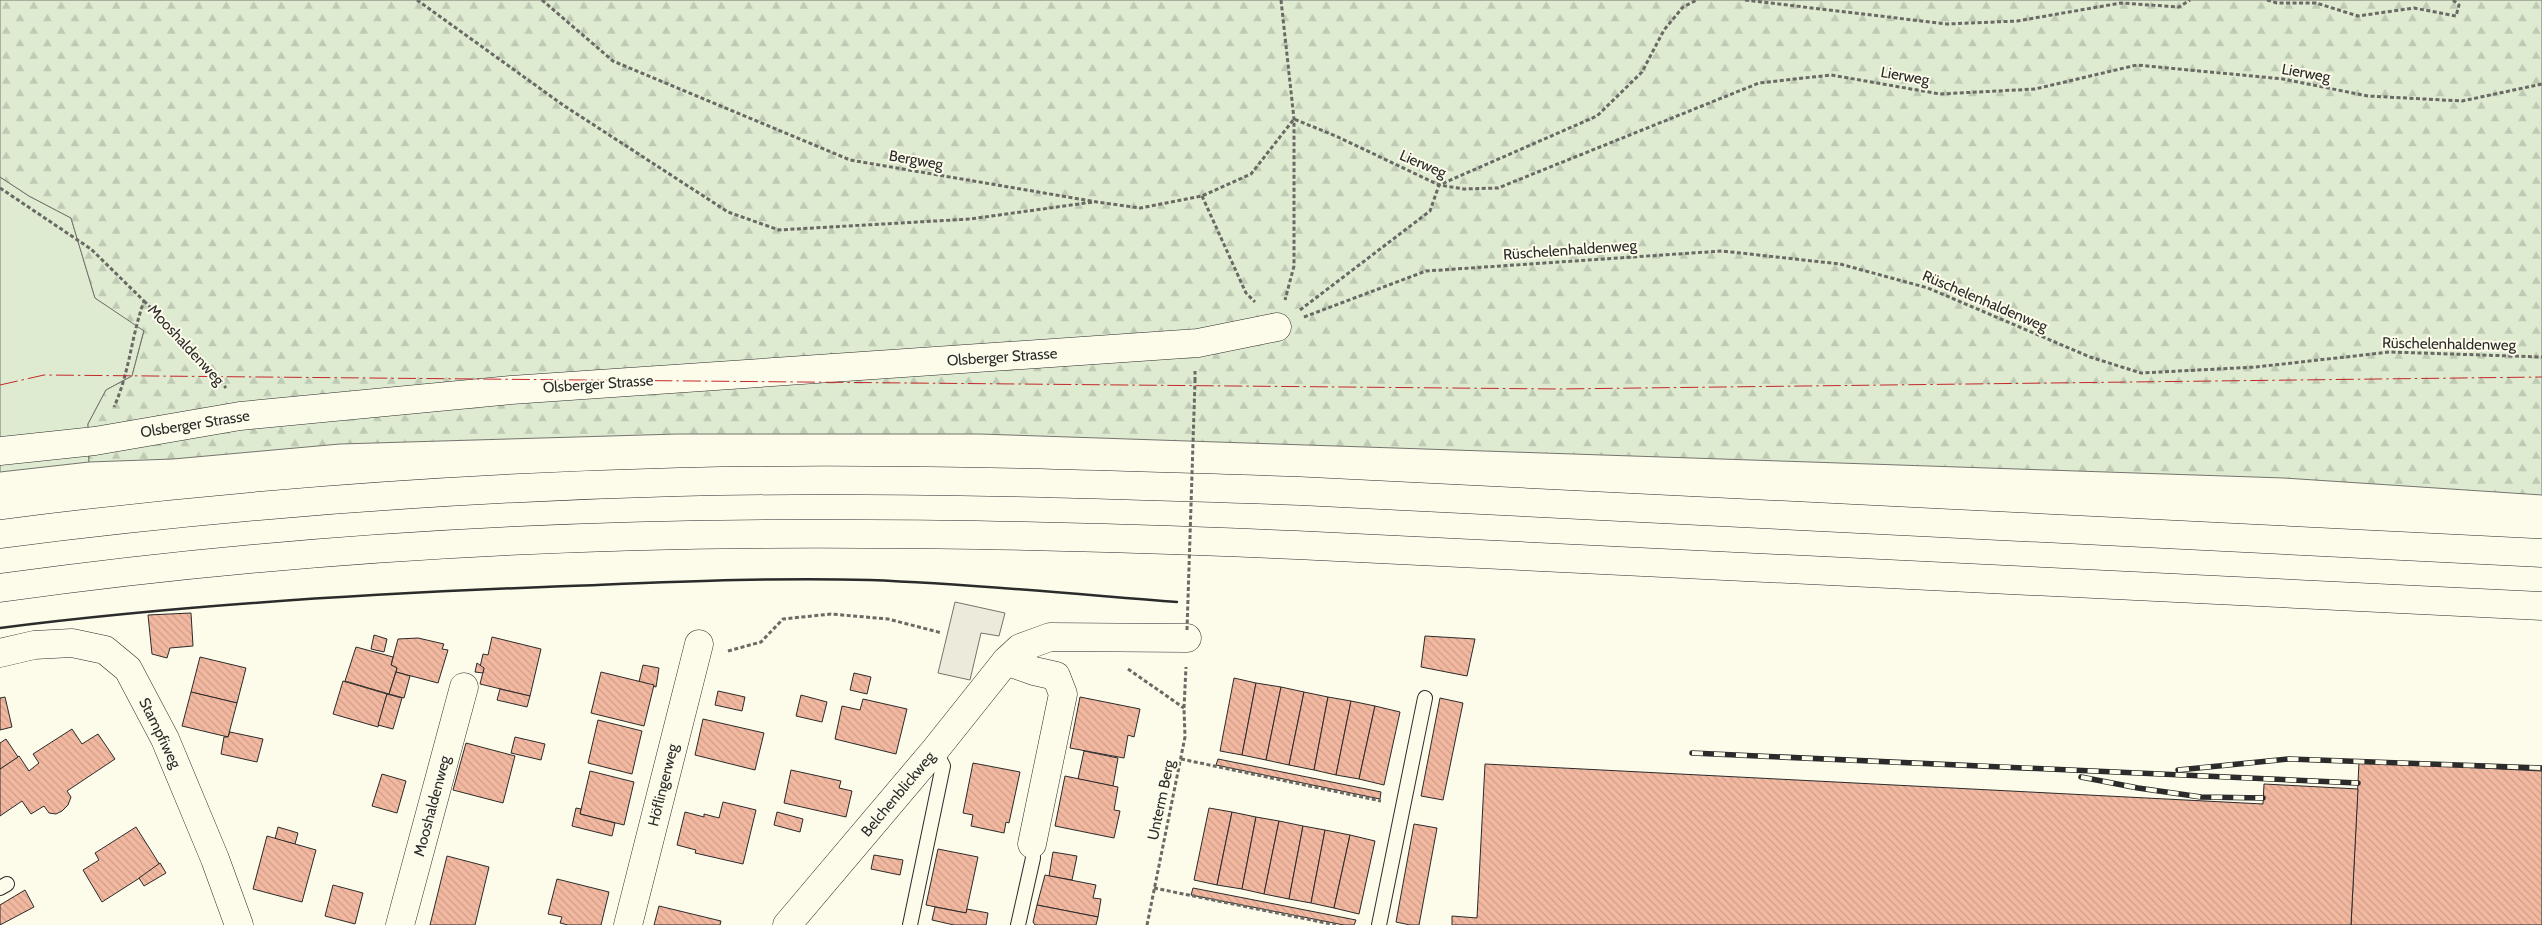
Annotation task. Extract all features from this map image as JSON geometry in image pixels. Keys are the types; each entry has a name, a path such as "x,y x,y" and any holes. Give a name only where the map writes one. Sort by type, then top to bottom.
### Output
{"main road":[{"name":"Olsberger Strasse","path":"0,451 95,441 240,416 511,390 1198,343 1277,327"},
{"path":"0,534 318,500 530,487 742,481 964,481 1310,492 2542,553"},
{"path":"0,588 76,577 322,552 536,541 684,536 864,534 1111,538 1306,545 2542,606"},
{"name":"Belchenblickweg","path":"787,925 936,750 1006,661 1020,648 1050,637 1187,634"},
{"name":"Stampfiweg","path":"0,653 34,646 72,643 104,650 128,669 165,739 219,868 239,925"},
{"name":"Höflingerweg","path":"628,925 699,644"},
{"path":"1006,661 1034,672 1056,676 1063,694 1032,844"},
{"name":"Mooshaldenweg","path":"400,925 464,687"}],"lane":[{"path":"1379,925 1425,698"},
{"path":"910,925 943,766 936,750"},
{"path":"1018,925 1033,858 1032,844"}],"path":[{"path":"418,0 563,106 721,208 779,230 970,219 1097,202"},
{"name":"Bergweg","path":"542,0 614,61 850,160 1097,202 1140,208 1202,196 1251,174 1294,119"},
{"path":"1277,327 1294,266 1294,119 1280,0"},
{"path":"1277,327 1414,226 1430,211 1439,185 1597,116 1642,72 1664,30 1683,8 1697,0"},
{"path":"1745,0 1947,24 2017,21 2120,3 2179,7 2190,0"},
{"path":"2267,0 2277,3 2316,3 2358,16 2414,8 2456,16 2459,6 2453,0"},
{"name":"Lierweg","path":"1294,119 1338,137 1439,185 1464,189 1498,188 1759,83 1831,75 1940,94 2035,89 2137,65 2283,79 2368,96 2462,100 2542,84"},
{"name":"Mooshaldenweg","path":"0,188 91,249 201,357 233,397 240,416"},
{"path":"1202,196 1246,293 1277,327"},
{"name":"Rüschelenhaldenweg","path":"1277,327 1426,271 1722,251 1840,264 1928,288 2090,357 2141,373 2256,367 2390,352 2542,357"},
{"name":"Mooshaldenweg","path":"95,441 121,391 130,361 134,328 144,301"},
{"path":"1187,634 1195,381"},
{"path":"699,644 725,652 760,642 783,619 831,614 888,619 942,633"},
{"path":"1121,664 1184,708"},
{"name":"Unterm Berg","path":"1147,925 1185,737 1186,678"},
{"path":"1181,759 1403,806"},
{"path":"1154,888 1336,925"}],"green space":[{"path":"0,0 2542,0 2542,495 2284,478 980,434 677,434 340,444 173,459 89,462 88,424 106,390 132,376 144,331 95,298 71,218 29,196 0,177"},
{"path":"0,177 29,196 71,218 95,298 144,330 132,376 106,390 88,424 89,462 0,472"}],"shaded area":[{"path":"955,602 1005,613 999,636 981,633 970,680 938,673"}],"building":[{"path":"191,613 193,646 170,648 167,658 152,654 148,615"},
{"path":"374,635 387,639 384,652 371,649"},
{"path":"1425,636 1475,639 1467,676 1421,667"},
{"path":"492,637 541,649 530,696 480,684 484,668 480,667 483,654 488,655"},
{"path":"418,638 444,644 442,649 448,650 438,683 396,672 397,668 391,665 398,639"},
{"path":"356,647 393,657 391,665 397,668 389,694 345,681"},
{"path":"200,657 246,668 237,703 191,692"},
{"path":"477,663 484,668 483,673 475,672"},
{"path":"643,665 659,668 656,687 639,682"},
{"path":"396,672 410,676 404,698 389,694"},
{"path":"601,672 654,685 644,726 591,713"},
{"path":"854,673 871,677 867,694 850,690"},
{"path":"1234,678 1256,683 1242,755 1220,751"},
{"path":"343,681 387,694 378,727 333,714"},
{"path":"1256,683 1281,687 1266,760 1242,755"},
{"path":"1281,687 1304,692 1289,765 1266,760"},
{"path":"500,689 530,696 527,707 497,700"},
{"path":"718,691 745,697 742,711 715,705"},
{"path":"191,692 237,703 228,737 182,726"},
{"path":"1304,692 1328,697 1314,770 1289,765"},
{"path":"387,694 402,698 393,729 378,725"},
{"path":"801,695 827,702 822,722 796,716"},
{"path":"5,697 12,727 0,730 0,698"},
{"path":"1080,697 1140,709 1134,737 1128,735 1124,758 1070,748"},
{"path":"1328,697 1351,701 1336,775 1314,770"},
{"path":"1440,698 1463,703 1443,800 1421,796"},
{"path":"863,699 907,709 896,754 835,739 842,706 860,710"},
{"path":"1351,701 1375,706 1359,779 1336,775"},
{"path":"1375,706 1400,712 1384,785 1359,779"},
{"path":"703,719 764,733 755,770 695,755"},
{"path":"598,720 642,731 632,774 588,763"},
{"path":"72,729 82,744 98,734 115,759 67,791 71,797 68,805 56,814 49,813 44,806 31,814 22,801 0,816 0,769 19,756 29,771 39,763 33,754"},
{"path":"230,732 263,739 257,762 221,754 224,737 228,737"},
{"path":"515,737 545,744 541,760 511,753"},
{"path":"6,739 18,757 0,769 0,743"},
{"path":"466,743 515,756 503,803 453,790"},
{"path":"1084,751 1118,758 1113,786 1078,779"},
{"path":"1218,759 1381,792 1380,799 1216,765"},
{"path":"2359,762 2542,771 2542,925 2351,925"},
{"path":"973,763 1020,772 1009,823 1006,822 1004,833 971,826 973,815 963,813"},
{"path":"1485,764 2263,804 2264,784 2358,789 2351,925 1452,925 1452,916 1477,918"},
{"path":"791,770 841,781 839,788 852,791 846,817 784,803"},
{"path":"590,771 634,782 624,825 580,814"},
{"path":"382,774 406,781 397,813 372,806"},
{"path":"1065,776 1118,787 1114,810 1120,811 1114,838 1055,826"},
{"path":"723,802 756,810 743,864 695,853 696,850 677,845 685,812 704,817 704,814 719,818"},
{"path":"576,808 581,809 580,814 615,823 612,836 572,826"},
{"path":"1209,808 1232,812 1217,885 1194,880"},
{"path":"777,812 803,819 800,832 774,825"},
{"path":"1232,812 1256,817 1242,889 1217,885"},
{"path":"1256,817 1279,821 1264,894 1242,889"},
{"path":"1279,821 1303,826 1289,899 1264,894"},
{"path":"1414,824 1437,828 1419,925 1396,922"},
{"path":"1303,826 1325,830 1311,903 1289,899"},
{"path":"136,827 160,865 102,902 83,870 99,860 95,853"},
{"path":"278,827 298,833 295,844 275,839"},
{"path":"1325,830 1350,835 1334,908 1311,903"},
{"path":"1350,835 1375,841 1359,914 1334,908"},
{"path":"267,836 316,850 302,902 253,889"},
{"path":"938,849 978,857 966,913 926,905"},
{"path":"1053,852 1077,856 1072,880 1049,876"},
{"path":"874,855 903,860 900,875 871,869"},
{"path":"447,856 489,867 475,925 430,925"},
{"path":"160,863 166,873 144,886 139,878"},
{"path":"1045,875 1096,885 1093,898 1101,899 1098,917 1037,905"},
{"path":"557,879 609,892 601,925 568,925 560,923 562,917 548,914"},
{"path":"333,885 363,893 355,924 325,916"},
{"path":"1193,888 1356,920 1354,925 1344,925 1191,895"},
{"path":"25,890 34,907 0,925 0,905"},
{"path":"1037,905 1098,917 1096,925 1035,925 1033,922"},
{"path":"659,906 721,921 720,925 654,925"},
{"path":"935,907 966,913 967,909 988,913 986,925 954,925 932,920"}],"railway":[{"path":"1692,753 2358,783"},
{"path":"2178,770 2289,759 2542,768"},
{"path":"2081,777 2201,797 2263,798"}],"wall":[{"path":"0,628 135,613 339,597 747,580 870,580 1177,602"}],"power":[{"path":"0,385 44,375 1558,389 2542,377"}]}
